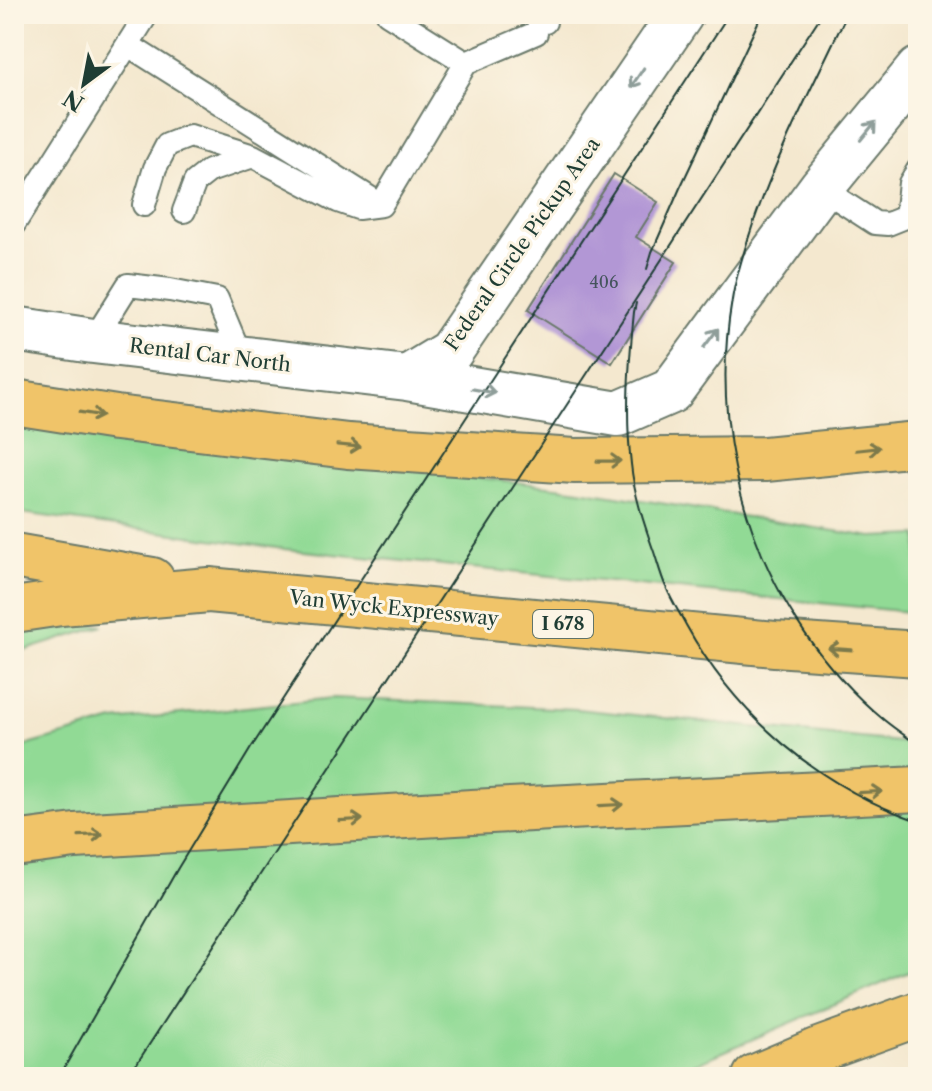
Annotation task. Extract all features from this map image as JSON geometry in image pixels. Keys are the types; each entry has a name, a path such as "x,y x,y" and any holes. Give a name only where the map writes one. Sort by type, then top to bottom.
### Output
{"highway":[{"path":"14,402 116,418 348,446 575,461 765,459 918,444"},
{"path":"14,556 209,590"},
{"name":"Van Wyck Expressway","path":"14,610 209,590 759,643 918,654"},
{"path":"14,844 75,836 918,789"},
{"path":"755,1077 918,1014"}],"street":[{"name":"Federal Circle Pickup Area","path":"407,378 450,352 681,14"},
{"path":"407,378 618,414 671,391 821,188 918,70"},
{"name":"Rental Car North","path":"15,329 407,378"}],"lane":[{"path":"14,224 147,14"},
{"path":"388,14 466,63"},
{"path":"381,205 466,63 538,23"},
{"path":"128,45 381,205"},
{"path":"144,205 155,168 167,145 190,136 253,156 338,201 358,208 381,205"},
{"path":"184,211 195,182 209,171 253,156"},
{"path":"821,188 875,223 888,224 912,215 910,183 918,170"},
{"path":"93,341 128,285 156,288 217,299 242,359"}],"green space":[{"path":"14,410 272,453 573,489 872,537 918,535 918,613 284,549 14,512"},
{"path":"14,611 103,626 14,654"},
{"path":"333,698 576,709 918,744 918,968 665,1077 14,1077 14,749 114,721"}],"building":[{"path":"614,174 658,202 636,237 676,262 612,363 528,310"}],"tram line":[{"path":"59,1077 178,868 251,748 729,14"},
{"path":"647,269 680,188 762,14"},
{"path":"128,1077 822,14"},
{"path":"847,14 774,171 741,262 732,300 726,358 727,417 736,474 752,530 776,584 805,634 842,680 884,720 918,745"},
{"path":"636,303 628,388 631,464 643,520 673,601 706,658 755,718 814,768 847,789 918,821"}]}
